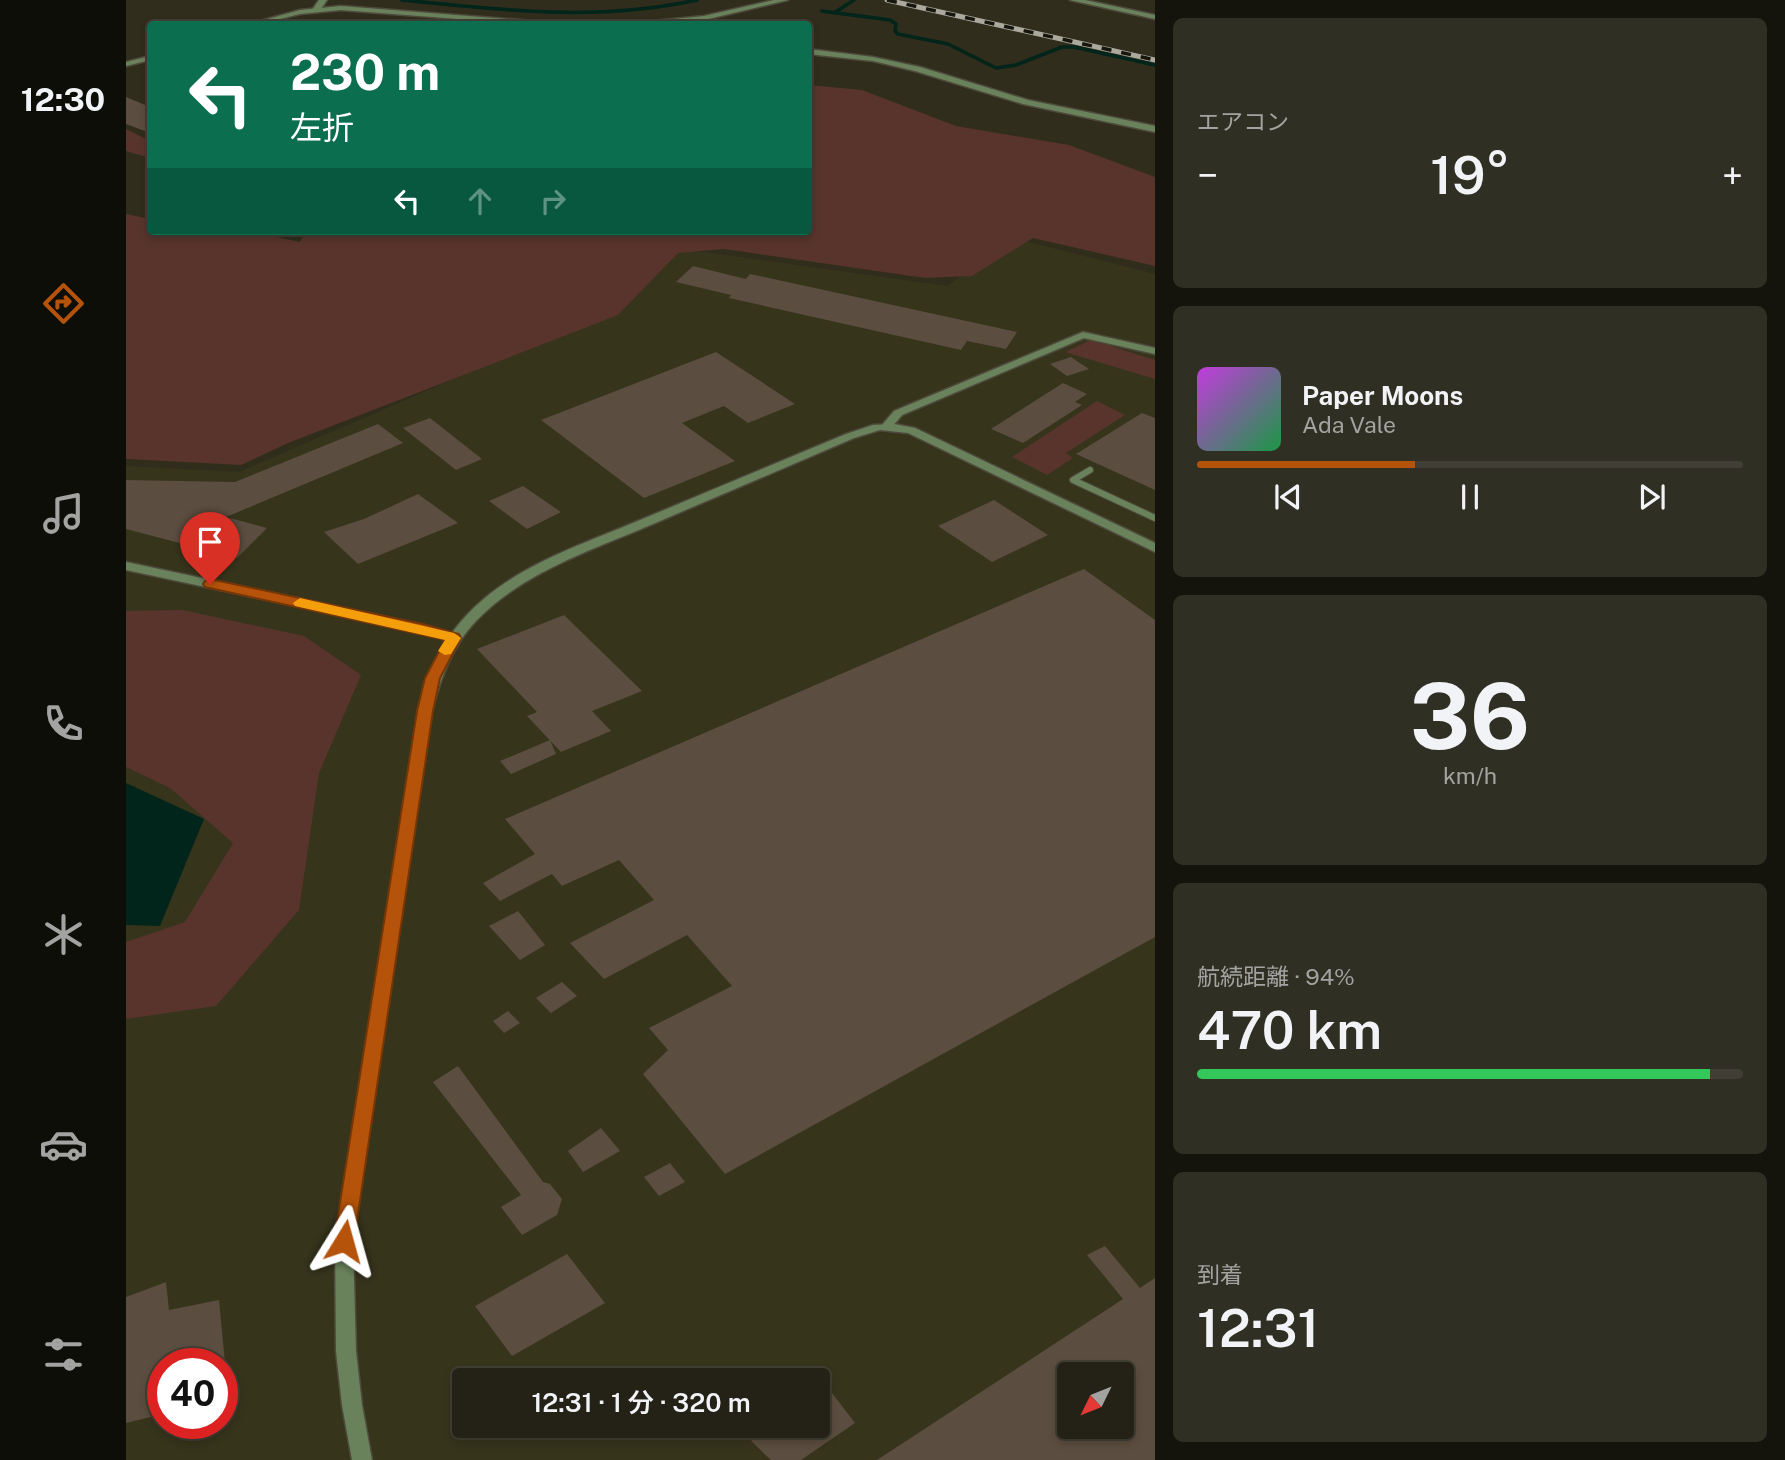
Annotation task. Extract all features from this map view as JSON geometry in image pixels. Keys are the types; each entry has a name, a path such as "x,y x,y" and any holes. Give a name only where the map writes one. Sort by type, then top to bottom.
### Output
{"street":[{"path":"316,10 323,0"},
{"path":"674,21 704,18 784,0"},
{"path":"1074,0 1155,17"},
{"path":"266,21 316,10 376,9 512,21"},
{"path":"812,51 873,59 917,69 1026,102 1155,129"},
{"path":"126,64 147,59"},
{"path":"888,425 898,413 1083,335 1155,351"},
{"path":"362,1460 347,1382 342,1308 344,1241 425,711 432,678 454,638 489,601 512,584 557,560 850,436 873,427 888,425 911,430 1155,548"},
{"path":"126,566 423,629 454,638"}],"lane":[{"path":"1090,470 1073,480 1155,518"}],"shaded area":[{"path":"812,85 862,90 956,126 1069,145 1155,177 1155,266 1033,238 972,276 925,278 724,249 678,253 618,315 288,443 241,465 126,459 126,214 147,218 147,235 268,235 300,242 303,235 812,235"},
{"path":"126,129 147,140 147,157 126,151"},
{"path":"1009,237 1155,274 1155,1460 126,1460 126,466 239,472 627,304 673,248 948,286"},
{"path":"1091,340 1155,360 1155,379 1065,352"},
{"path":"1097,401 1125,415 1066,453 1073,458 1047,475 1012,457"},
{"path":"182,610 304,636 361,675 319,773 299,910 216,1006 126,1019 126,942 185,922 233,843 170,788 126,767 126,611"},
{"path":"126,783 204,819 160,926 126,925"}],"building":[{"path":"126,97 147,106 147,132 126,124"},
{"path":"693,266 746,279 750,274 1017,332 1006,349 967,341 961,350 729,298 731,295 676,282"},
{"path":"716,352 795,404 748,423 724,406 682,423 735,461 644,498 541,420"},
{"path":"1071,357 1089,369 1067,376 1050,364"},
{"path":"1063,383 1087,394 1075,402 1082,405 1023,443 991,429"},
{"path":"1142,413 1155,418 1155,490 1076,454"},
{"path":"430,418 482,459 456,470 403,428"},
{"path":"378,424 403,443 226,517 267,528 237,558 126,529 126,480 235,482"},
{"path":"523,486 561,512 527,529 489,501"},
{"path":"418,494 458,523 358,564 324,532 364,519"},
{"path":"994,500 1048,535 992,562 938,526"},
{"path":"1084,569 1155,620 1155,937 725,1174 643,1074 668,1050 649,1028 732,986 687,935 604,979 570,943 654,900 619,860 562,886 552,874 500,901 483,883 535,854 505,819"},
{"path":"564,615 642,691 592,711 611,731 561,752 527,716 537,712 477,649"},
{"path":"550,740 556,754 511,774 500,761"},
{"path":"518,911 545,945 520,960 489,926"},
{"path":"562,982 577,996 551,1013 536,998"},
{"path":"508,1011 520,1023 504,1033 493,1021"},
{"path":"458,1066 543,1182 550,1184 562,1199 557,1215 522,1235 501,1207 521,1195 433,1082"},
{"path":"601,1128 620,1151 583,1172 568,1151"},
{"path":"670,1163 685,1182 659,1196 644,1177"},
{"path":"1105,1246 1140,1288 1155,1278 1155,1460 877,1460 1123,1299 1087,1255"},
{"path":"567,1254 605,1303 512,1356 475,1306"},
{"path":"166,1282 169,1310 219,1300 224,1348 147,1348 147,1418 126,1423 126,1297"},
{"path":"830,1390 855,1423 801,1460 771,1460 751,1441 756,1438 830,1438"}],"waterway":[{"path":"402,0 550,12 622,11 697,0"},
{"path":"835,13 854,0"},
{"path":"822,11 835,13"},
{"path":"835,13 890,20 896,24 895,31 898,34 948,44 996,68 1016,65 1062,47 1074,47 1155,65"}],"railway":[{"path":"887,0 1155,60"}],"slow traffic":[{"path":"300,603 454,638 445,651"}],"route":[{"path":"210,584 454,638 432,678 425,711 344,1241"}]}
